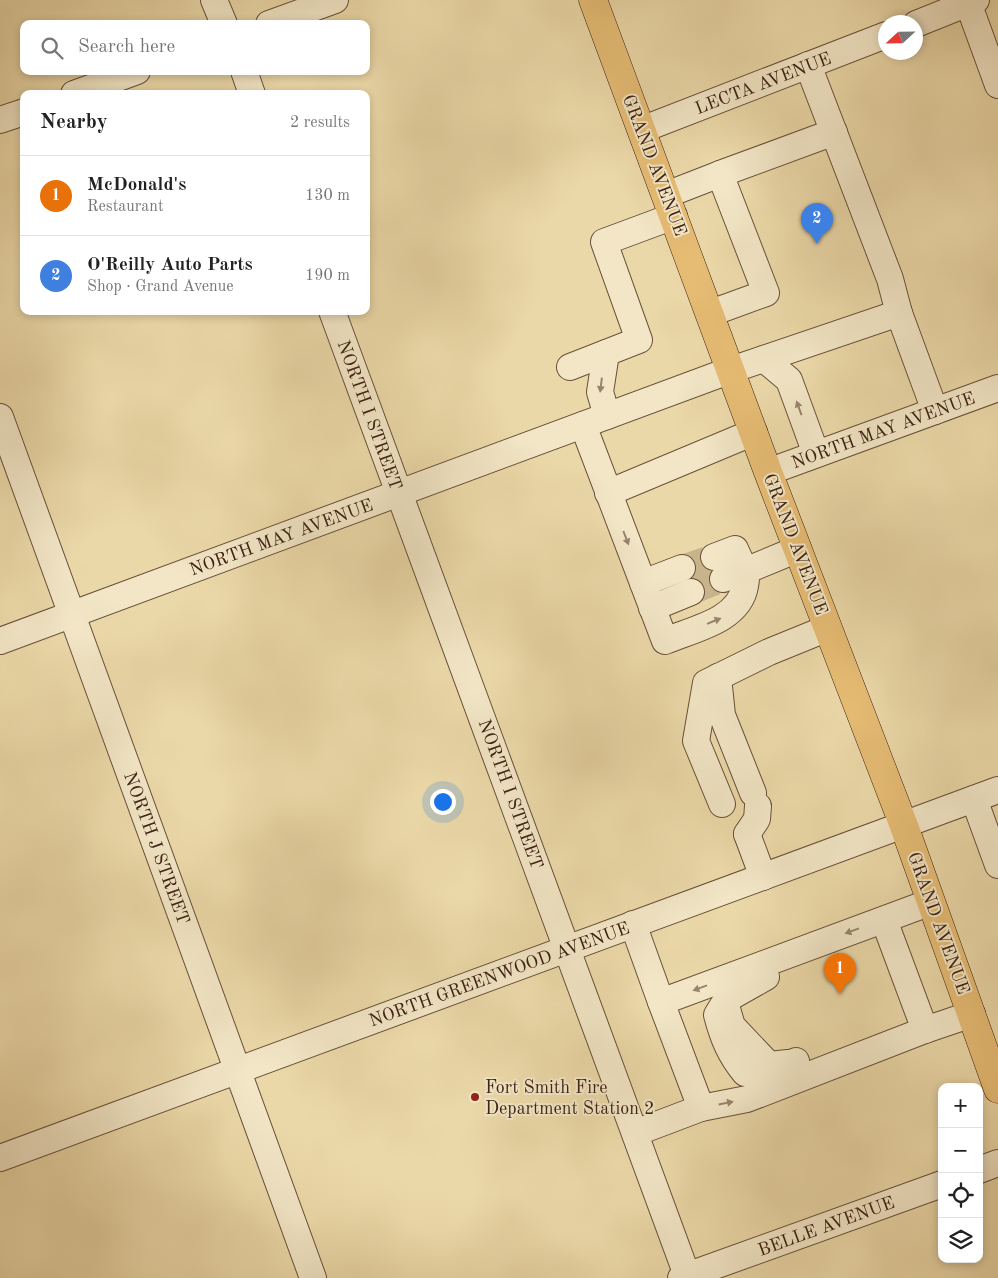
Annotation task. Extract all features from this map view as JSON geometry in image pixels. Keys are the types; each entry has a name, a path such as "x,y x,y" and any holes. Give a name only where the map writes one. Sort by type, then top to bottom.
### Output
{"main road":[{"name":"GRAND AVENUE","path":"593,0 711,313 768,472 904,826 996,1079"}],"street":[{"path":"214,0 222,20"},
{"path":"280,20 335,0"},
{"path":"923,21 971,1 998,85"},
{"name":"LECTA AVENUE","path":"641,130 878,38"},
{"path":"808,65 890,279 899,313 935,411"},
{"path":"85,90 126,75"},
{"path":"245,75 251,90"},
{"path":"0,120 20,113"},
{"path":"570,367 639,340 604,242 670,206 720,174 834,132"},
{"path":"711,313 766,293 720,174"},
{"name":"NORTH MAY AVENUE","path":"0,640 731,370 899,313"},
{"name":"NORTH I STREET","path":"333,315 568,948 685,1277"},
{"path":"606,353 600,392 607,416"},
{"path":"764,359 789,380 816,454"},
{"name":"NORTH MAY AVENUE","path":"768,472 998,388"},
{"name":"NORTH J STREET","path":"0,417 313,1278"},
{"path":"583,425 665,641 725,616 742,599 746,575 727,569 798,549"},
{"path":"608,492 754,432"},
{"path":"643,583 687,580 652,608"},
{"path":"747,834 738,831 724,811 696,741 706,683 828,628"},
{"path":"718,676 722,715 756,799 757,820 747,834"},
{"name":"NORTH GREENWOOD AVENUE","path":"0,1158 998,790"},
{"path":"974,800 998,865"},
{"path":"747,834 763,877"},
{"path":"662,1002 931,902"},
{"path":"884,920 922,1022"},
{"path":"633,924 701,1108"},
{"path":"820,944 727,999 717,1015 723,1037 734,1060 746,1073 766,1073 794,1062 922,1022 972,1014"},
{"path":"634,1133 701,1108 747,1099 922,1022"},
{"path":"983,1169 998,1163"},
{"name":"BELLE AVENUE","path":"685,1277 938,1185"}],"tunnel":[{"path":"682,568 714,557"},
{"path":"691,592 723,579"}],"place":[{"name":"O'Reilly Auto Parts","path":"817,244"},
{"name":"McDonald's","path":"840,994"},
{"name":"Fort Smith Fire Department Station 2","path":"475,1097"}]}
